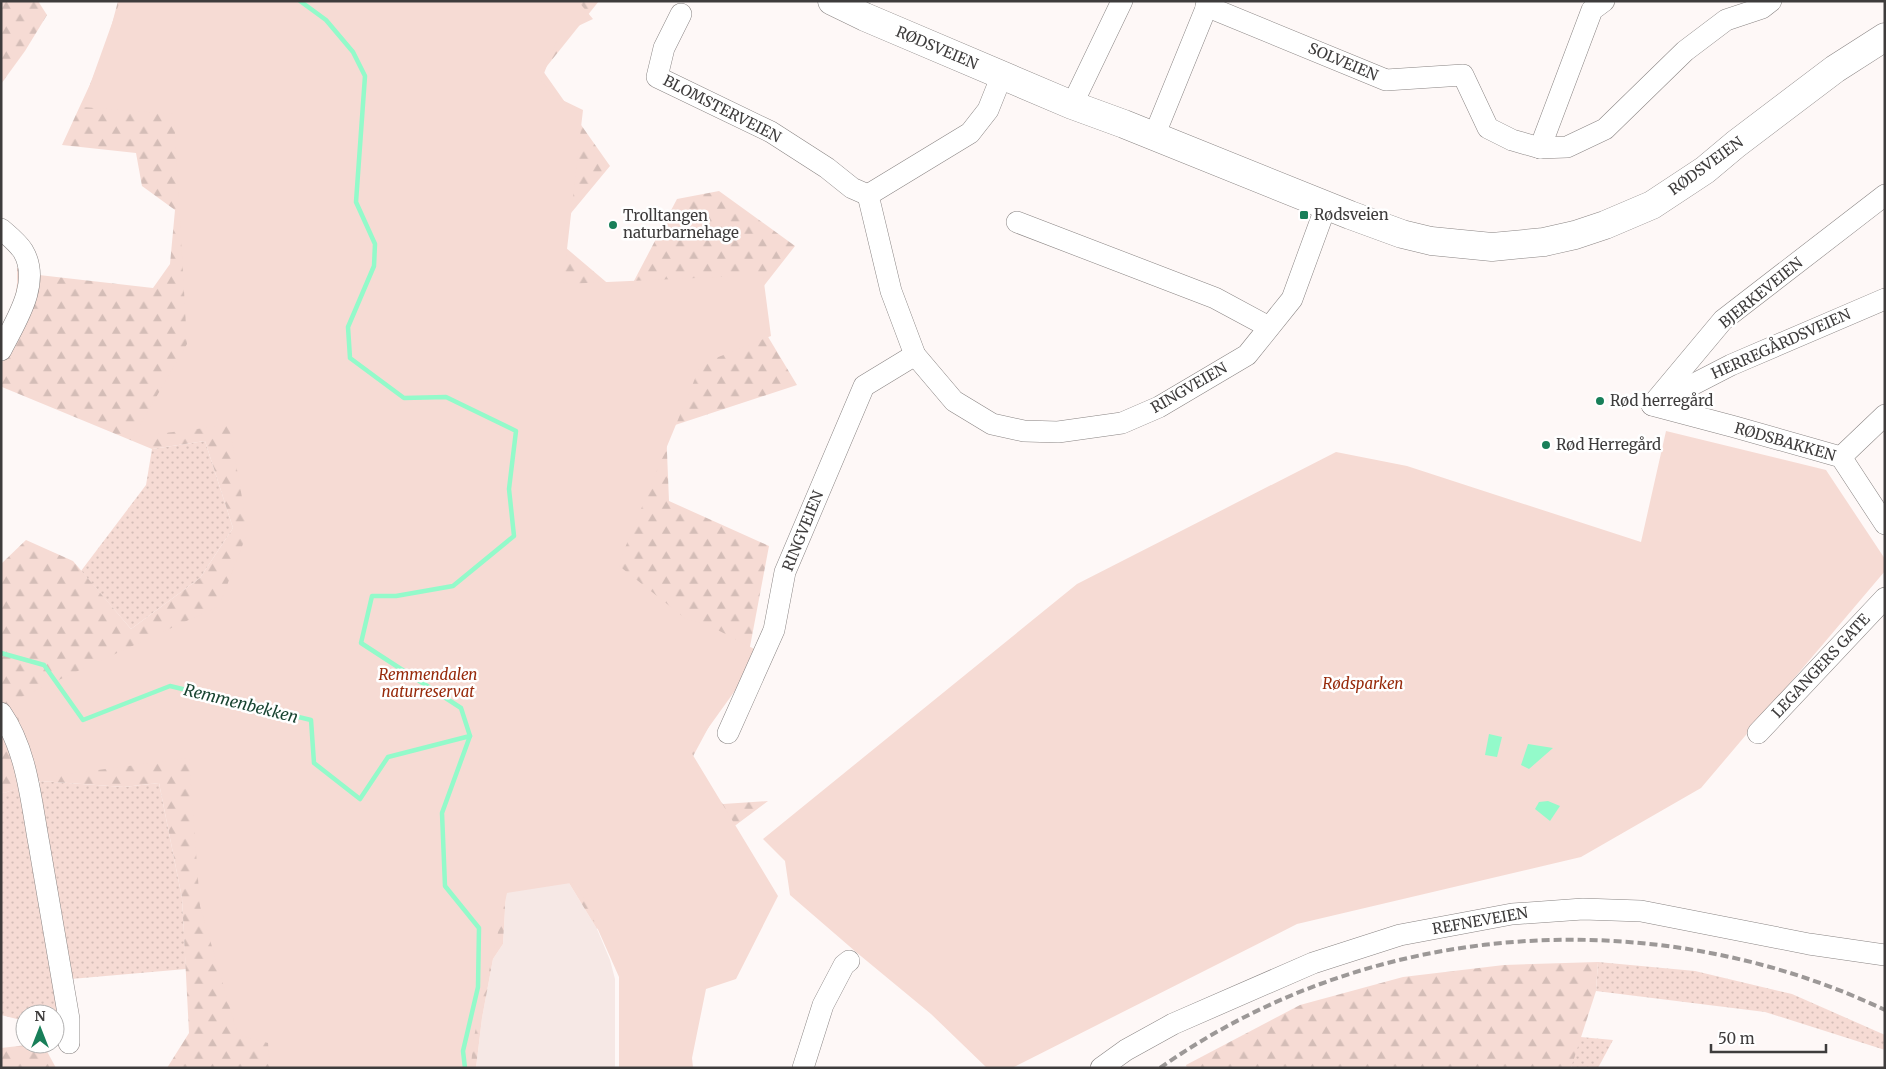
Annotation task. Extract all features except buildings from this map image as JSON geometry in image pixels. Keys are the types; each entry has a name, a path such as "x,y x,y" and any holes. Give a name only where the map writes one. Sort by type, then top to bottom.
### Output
{"highway":[{"name":"RØDSVEIEN","path":"832,1 865,17 1072,105 1326,206 1402,234 1431,241 1492,247 1517,246 1575,235 1606,225 1652,205 1705,170 1736,144 1835,69 1885,37"}],"street":[{"path":"1604,1 1592,10 1540,148 1567,147 1605,129 1685,51 1726,20 1762,8 1771,1"},
{"path":"1072,105 1119,2"},
{"path":"1154,136 1208,4"},
{"name":"SOLVEIEN","path":"1208,4 1386,80 1463,76 1488,128 1512,140 1540,148"},
{"name":"BLOMSTERVEIEN","path":"681,14 664,48 657,77 771,132 827,168 852,188 868,195"},
{"path":"868,195 970,133 988,110 1002,75"},
{"name":"RINGVEIEN","path":"868,195 891,291 915,355 954,401 992,424 1024,431 1058,432 1122,423 1159,407 1247,355 1292,299 1326,206"},
{"name":"BJERKEVEIEN","path":"1652,405 1723,320 1885,195"},
{"path":"1017,222 1209,295 1269,327"},
{"path":"1,229 16,242 24,253 28,264 30,281 23,308 1,350"},
{"name":"HERREGÅRDSVEIEN","path":"1652,405 1731,365 1885,299"},
{"name":"RINGVEIEN","path":"728,733 774,630 785,572 864,386 915,355"},
{"name":"RØDSBAKKEN","path":"1652,405 1841,457 1885,524"},
{"path":"1841,457 1885,415"},
{"name":"LEGANGERS GATE","path":"1758,733 1885,598"},
{"path":"1,713 10,726 20,751 29,793 69,1020 69,1043"},
{"name":"REFNEVEIEN","path":"1101,1068 1126,1050 1172,1024 1314,963 1400,935 1512,914 1583,909 1641,911 1809,944 1885,955"},
{"path":"803,1068 823,1005 844,965 849,961"}],"shaded area":[{"path":"1489,734 1502,737 1497,757 1485,755"},
{"path":"1528,744 1553,748 1529,769 1521,765"},
{"path":"1548,801 1560,806 1550,821 1535,809 1539,802"},
{"path":"569,883 597,929 610,960 615,979 615,1068 476,1068 482,1018 493,959 503,944 506,892"}],"green space":[{"path":"1,1 38,1 47,15 25,51 1,84"},
{"name":"Remmendalen naturreservat","path":"118,1 599,1 543,71 610,166 552,236 625,298 677,199 719,191 795,246 749,305 797,385 666,428 669,501 769,546 749,652 684,773 723,804 768,801 597,929 569,883 506,892 503,944 493,959 482,1018 476,1068 167,1068 189,1033 182,898 159,783 124,787 40,781 1,794 1,564 26,540 73,561 131,629 200,578 233,528 205,441 152,449 2,387 1,384 1,328 15,298 17,268 39,275 153,288 170,264 175,210 142,186 136,153 62,145 92,80 108,39"},
{"name":"Remmendalen naturreservat","path":"120,1 578,1 593,19 559,35 541,81 554,96 583,110 563,284 763,275 771,336 701,364 618,565 686,619 706,624 762,653 691,752 778,896 736,979 706,989 692,1058 693,1068 619,1068 619,977 577,882 507,893 473,1041 471,1068 270,1068 268,1043 238,1035 200,906 189,758 37,778 13,701 219,606 248,531 229,425 133,437 187,344 174,114 82,107"},
{"name":"Rødsparken","path":"1666,431 1826,470 1885,559 1885,571 1701,788 1581,857 1297,924 1012,1068 987,1068 931,1014 790,895 785,861 763,839 1077,584 1336,452 1407,466 1641,542"},
{"path":"205,441 233,528 200,578 131,629 81,571 146,485 152,449"},
{"path":"40,781 124,787 159,783 182,898 186,969 71,979 37,795"},
{"path":"21,787 56,1004 15,1004 15,1018 1,1015 1,794"},
{"path":"1598,962 1695,971 1792,994 1885,1035 1885,1050 1765,1012 1596,991"},
{"path":"1598,962 1596,991 1571,1068 1187,1068 1186,1065 1300,1005 1403,977 1504,965"},
{"path":"1570,1036 1613,1040 1598,1068 1571,1068 1572,1066 1403,1068"},
{"path":"15,1046 15,1054 48,1054 56,1068 1,1068 1,1048"}],"waterway":[{"path":"300,1 326,20 353,52 365,76 356,202 375,244 374,266 348,327 350,358 404,398 446,397 516,431 509,489 514,536 453,586 396,596 372,596 361,643 461,708 470,736 442,813 445,886 479,928 478,987 463,1051 465,1068"},
{"name":"Remmenbekken","path":"1,653 44,665 83,720 170,686 311,720 314,763 360,799 388,757 470,736"}],"railway":[{"path":"1160,1068 1242,1018 1330,981 1421,955 1515,942 1609,941 1704,952 1796,975 1885,1010"}],"place":[{"name":"Rødsveien","path":"1304,215"},
{"name":"Trolltangen naturbarnehage","path":"613,225"},
{"name":"Rød herregård","path":"1600,401"},
{"name":"Rød Herregård","path":"1546,445"}]}
